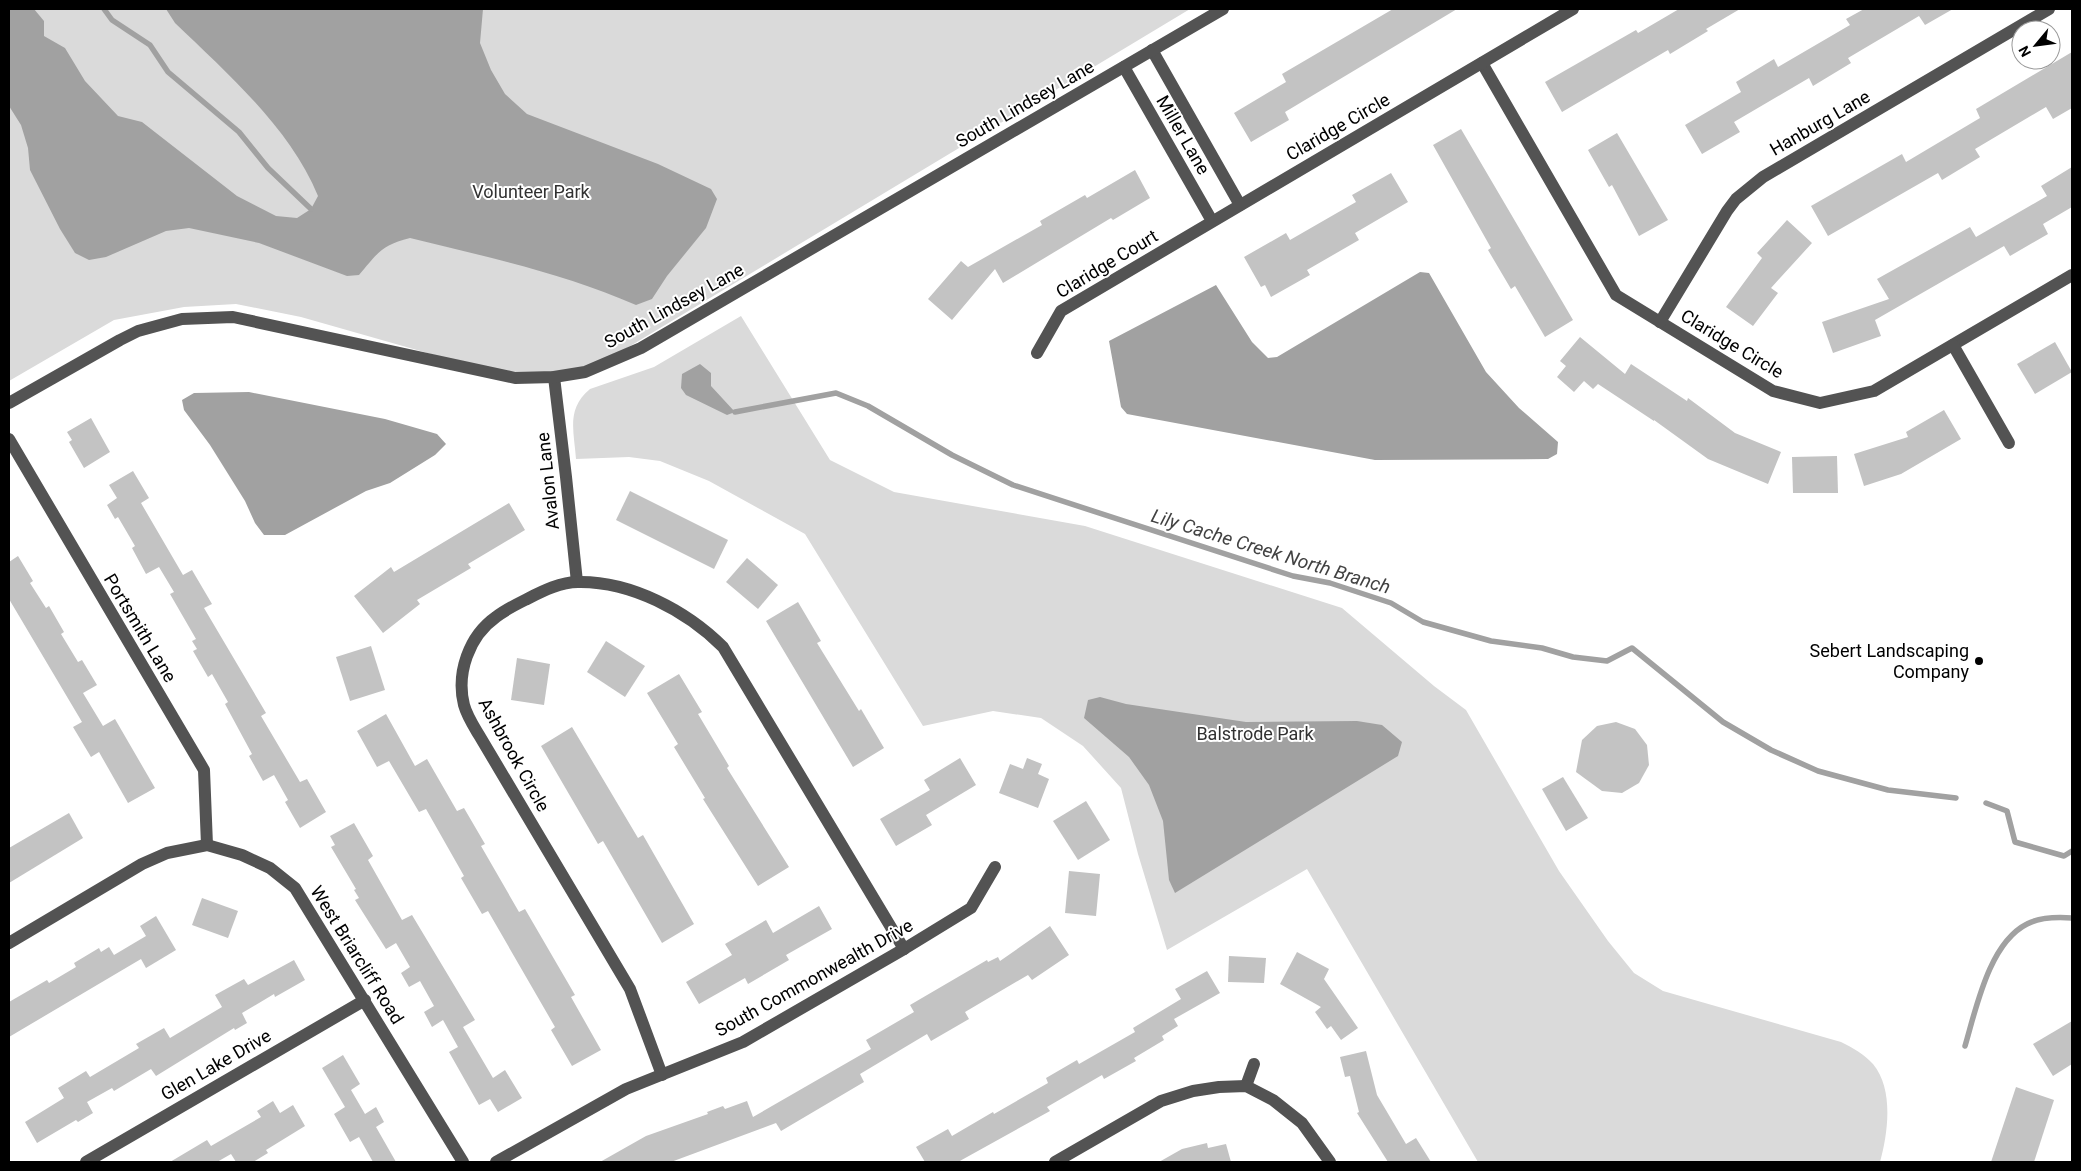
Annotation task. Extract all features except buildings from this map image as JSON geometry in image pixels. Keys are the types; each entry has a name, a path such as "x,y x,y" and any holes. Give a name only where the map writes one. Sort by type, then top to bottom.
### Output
{"street":[{"name":"South Lindsey Lane","path":"9,403 138,331 182,319 233,317 515,378 554,377 585,372 640,348 1223,9"},
{"name":"Claridge Circle","path":"1212,221 1572,9"},
{"name":"Hanburg Lane","path":"1660,322 1727,211 1748,188 2049,9"},
{"name":"Miller Lane","path":"1152,50 1240,205"},
{"name":"Claridge Circle","path":"1482,63 1616,295 1772,391 1820,403 1874,391 2072,275"},
{"name":"Miller Lane","path":"1124,67 1212,221"},
{"name":"Claridge Court","path":"1037,353 1061,311 1212,221"},
{"path":"1953,345 2009,443"},
{"name":"Avalon Lane","path":"554,377 576,582"},
{"name":"Portsmith Lane","path":"9,439 204,770 207,845"},
{"name":"Ashbrook Circle","path":"662,1075 630,989 469,719 463,698 463,669 471,646 482,630 495,618 532,596 554,587 576,582 614,585 632,590 666,606 698,625 723,647 904,949"},
{"name":"West Briarcliff Road","path":"9,943 142,864 167,853 207,845 242,856 270,868 295,888 463,1162"},
{"name":"South Commonwealth Drive","path":"496,1162 626,1088 743,1042 904,949 971,908 995,867"},
{"name":"Glen Lake Drive","path":"86,1162 364,1000"},
{"path":"1246,1086 1254,1064"},
{"path":"1055,1162 1162,1101 1193,1091 1246,1086 1272,1100 1302,1123 1330,1162"}],"green space":[{"name":"Volunteer Park","path":"9,9 1190,9 592,369 515,378 301,317 236,304 184,307 114,320 9,381"},
{"name":"Balstrode Park","path":"741,316 830,460 894,492 1085,526 1342,608 1434,686 1466,710 1559,871 1608,941 1634,973 1663,991 1841,1042 1870,1060 1880,1074 1887,1098 1887,1125 1880,1162 1478,1162 1307,869 1167,950 1138,854 1121,788 1083,746 1041,718 993,711 923,726 805,534 709,481 660,461 629,457 576,459 573,430 574,413 577,404 590,389 654,367"}],"shaded area":[{"path":"9,9 34,9 44,21 44,36 65,48 85,81 118,116 142,122 237,196 276,216 297,218 311,209 318,196 306,171 291,147 255,103 175,23 166,9 483,9 480,43 491,70 505,94 527,114 658,164 711,189 717,199 706,228 667,276 652,299 636,305 553,275 410,238 392,244 380,251 359,275 347,276 259,243 189,228 166,231 106,257 89,260 75,253 60,229 30,170 28,148 21,125 9,106"},
{"path":"1420,272 1429,273 1486,372 1519,408 1558,442 1557,454 1548,459 1375,460 1127,414 1121,407 1109,341 1216,285 1252,342 1268,358 1277,357"},
{"path":"700,364 711,373 711,386 735,412 727,415 686,395 681,388 682,374"},
{"path":"249,392 385,419 437,434 446,444 435,455 390,483 366,491 285,535 264,535 255,523 245,501 210,445 184,410 182,400 194,393"},
{"path":"1100,697 1126,704 1246,722 1357,721 1382,725 1402,742 1398,756 1175,893 1169,880 1163,821 1149,785 1129,757 1084,718 1088,700"}],"waterway":[{"name":"Lily Cache Creek North Branch","path":"104,9 112,20 150,45 168,72 239,132 268,168 311,209"},
{"name":"Lily Cache Creek North Branch","path":"735,412 836,393 868,406 952,455 1013,485 1293,576 1330,583 1391,603 1423,622 1491,641 1542,648 1573,657 1607,661 1632,648 1723,722 1771,750 1818,771 1888,790 1956,798"},
{"name":"Lily Cache Creek North Branch","path":"1986,803 2007,811 2015,842 2064,856 2072,851"},
{"path":"1965,1046 1979,996 1994,961 2003,946 2014,933 2027,924 2049,918 2072,918"}],"place":[{"name":"Sebert Landscaping Company","path":"1979,661"}]}
